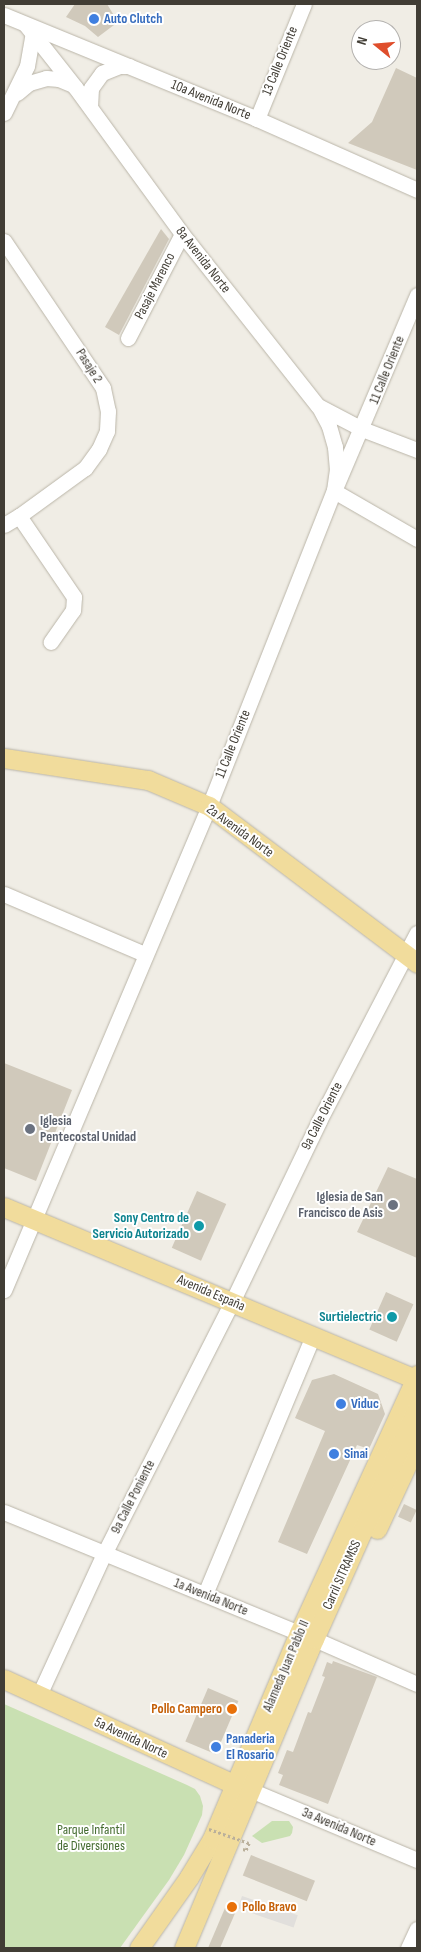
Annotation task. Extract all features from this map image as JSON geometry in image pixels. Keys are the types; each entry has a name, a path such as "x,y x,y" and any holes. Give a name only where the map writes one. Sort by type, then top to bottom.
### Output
{"main road":[{"name":"2a Avenida Norte","path":"4,758 148,780 208,806 412,958"},
{"name":"Avenida España","path":"4,1207 416,1378"},
{"name":"Alameda Juan Pablo II","path":"198,1948 248,1791 312,1638 416,1378"},
{"name":"Carril SITRAMSS","path":"312,1638 417,1409"},
{"name":"Alameda Juan Pablo II","path":"139,1948 202,1859 223,1818 248,1791 312,1638 417,1443"},
{"name":"5a Avenida Norte","path":"4,1679 248,1791"},
{"path":"184,1948 248,1791"},
{"path":"154,1948 223,1854"}],"street":[{"name":"13 Calle Oriente","path":"256,119 304,4"},
{"name":"10a Avenida Norte","path":"4,15 26,27 92,51 256,119 417,190"},
{"name":"8a Avenida Norte","path":"26,27 76,86 182,234 318,406 362,429 417,450"},
{"path":"6,108 22,78 32,49 26,27"},
{"path":"22,78 34,65 50,55 70,50 92,51"},
{"path":"90,107 91,88 102,73 119,66 129,66"},
{"path":"6,108 22,88 37,79 59,79 76,86"},
{"name":"Pasaje Marenco","path":"128,338 182,234"},
{"name":"Pasaje 2","path":"4,241 103,388 108,410 106,431 99,449 85,468 4,525"},
{"name":"11 Calle Oriente","path":"4,1290 208,806 334,491 362,429 417,295"},
{"path":"318,406 329,426 335,447 337,469 334,491 417,539"},
{"path":"19,516 74,597 73,610 51,642"},
{"path":"4,894 145,954"},
{"name":"9a Calle Oriente","path":"232,1302 319,1121 412,958 417,933"},
{"name":"9a Calle Poniente","path":"39,1695 104,1554 232,1302"},
{"path":"205,1594 313,1336"},
{"name":"1a Avenida Norte","path":"4,1512 312,1638 417,1684"},
{"name":"3a Avenida Norte","path":"248,1791 417,1860"},
{"path":"408,1948 417,1929"}],"path":[{"path":"209,1829 249,1843 246,1850"}],"green space":[{"name":"Parque Infantil de Diversiones","path":"4,1704 187,1785 195,1789 200,1796 203,1806 202,1815 184,1855 169,1880 120,1948 4,1948"},
{"path":"272,1821 289,1821 293,1827 290,1836 262,1843 252,1836"}],"shaded area":[{"path":"242,1896 298,1915 294,1928 238,1908"}],"building":[{"name":"Auto Clutch","path":"75,4 107,4 118,22 98,37 85,26 66,17"},
{"path":"395,70 400,70 417,78 417,170 348,143 372,122"},
{"path":"161,229 169,239 119,335 105,327"},
{"name":"Iglesia Pentecostal Unidad","path":"4,1063 72,1090 36,1181 4,1168"},
{"name":"Iglesia de San Francisco de Asis","path":"388,1167 417,1179 417,1258 357,1232"},
{"name":"Sony Centro de Servicio Autorizado","path":"197,1191 226,1204 201,1261 172,1248"},
{"name":"Surtielectric","path":"386,1292 413,1304 397,1342 369,1329"},
{"path":"334,1374 378,1394 385,1414 369,1449 357,1445 307,1554 278,1542 325,1431 295,1418 312,1380"},
{"path":"404,1504 417,1510 411,1523 398,1517"},
{"path":"333,1661 377,1677 328,1804 279,1785 283,1775 278,1773 287,1750 293,1752 308,1712 311,1713 325,1677 322,1676 327,1662 332,1664"},
{"path":"208,1688 238,1701 216,1754 185,1741"},
{"path":"251,1855 315,1881 307,1901 243,1875"},
{"path":"228,1901 238,1905 236,1911 220,1948 208,1948"}],"place":[{"name":"Auto Clutch","path":"94,19"},
{"name":"Iglesia Pentecostal Unidad","path":"30,1129"},
{"name":"Iglesia de San Francisco de Asis","path":"393,1205"},
{"name":"Sony Centro de Servicio Autorizado","path":"199,1226"},
{"name":"Surtielectric","path":"392,1317"},
{"name":"Viduc","path":"341,1404"},
{"name":"Sinai","path":"334,1454"},
{"name":"Pollo Campero","path":"232,1709"},
{"name":"Panaderia El Rosario","path":"216,1747"},
{"name":"Pollo Bravo","path":"232,1907"}]}
